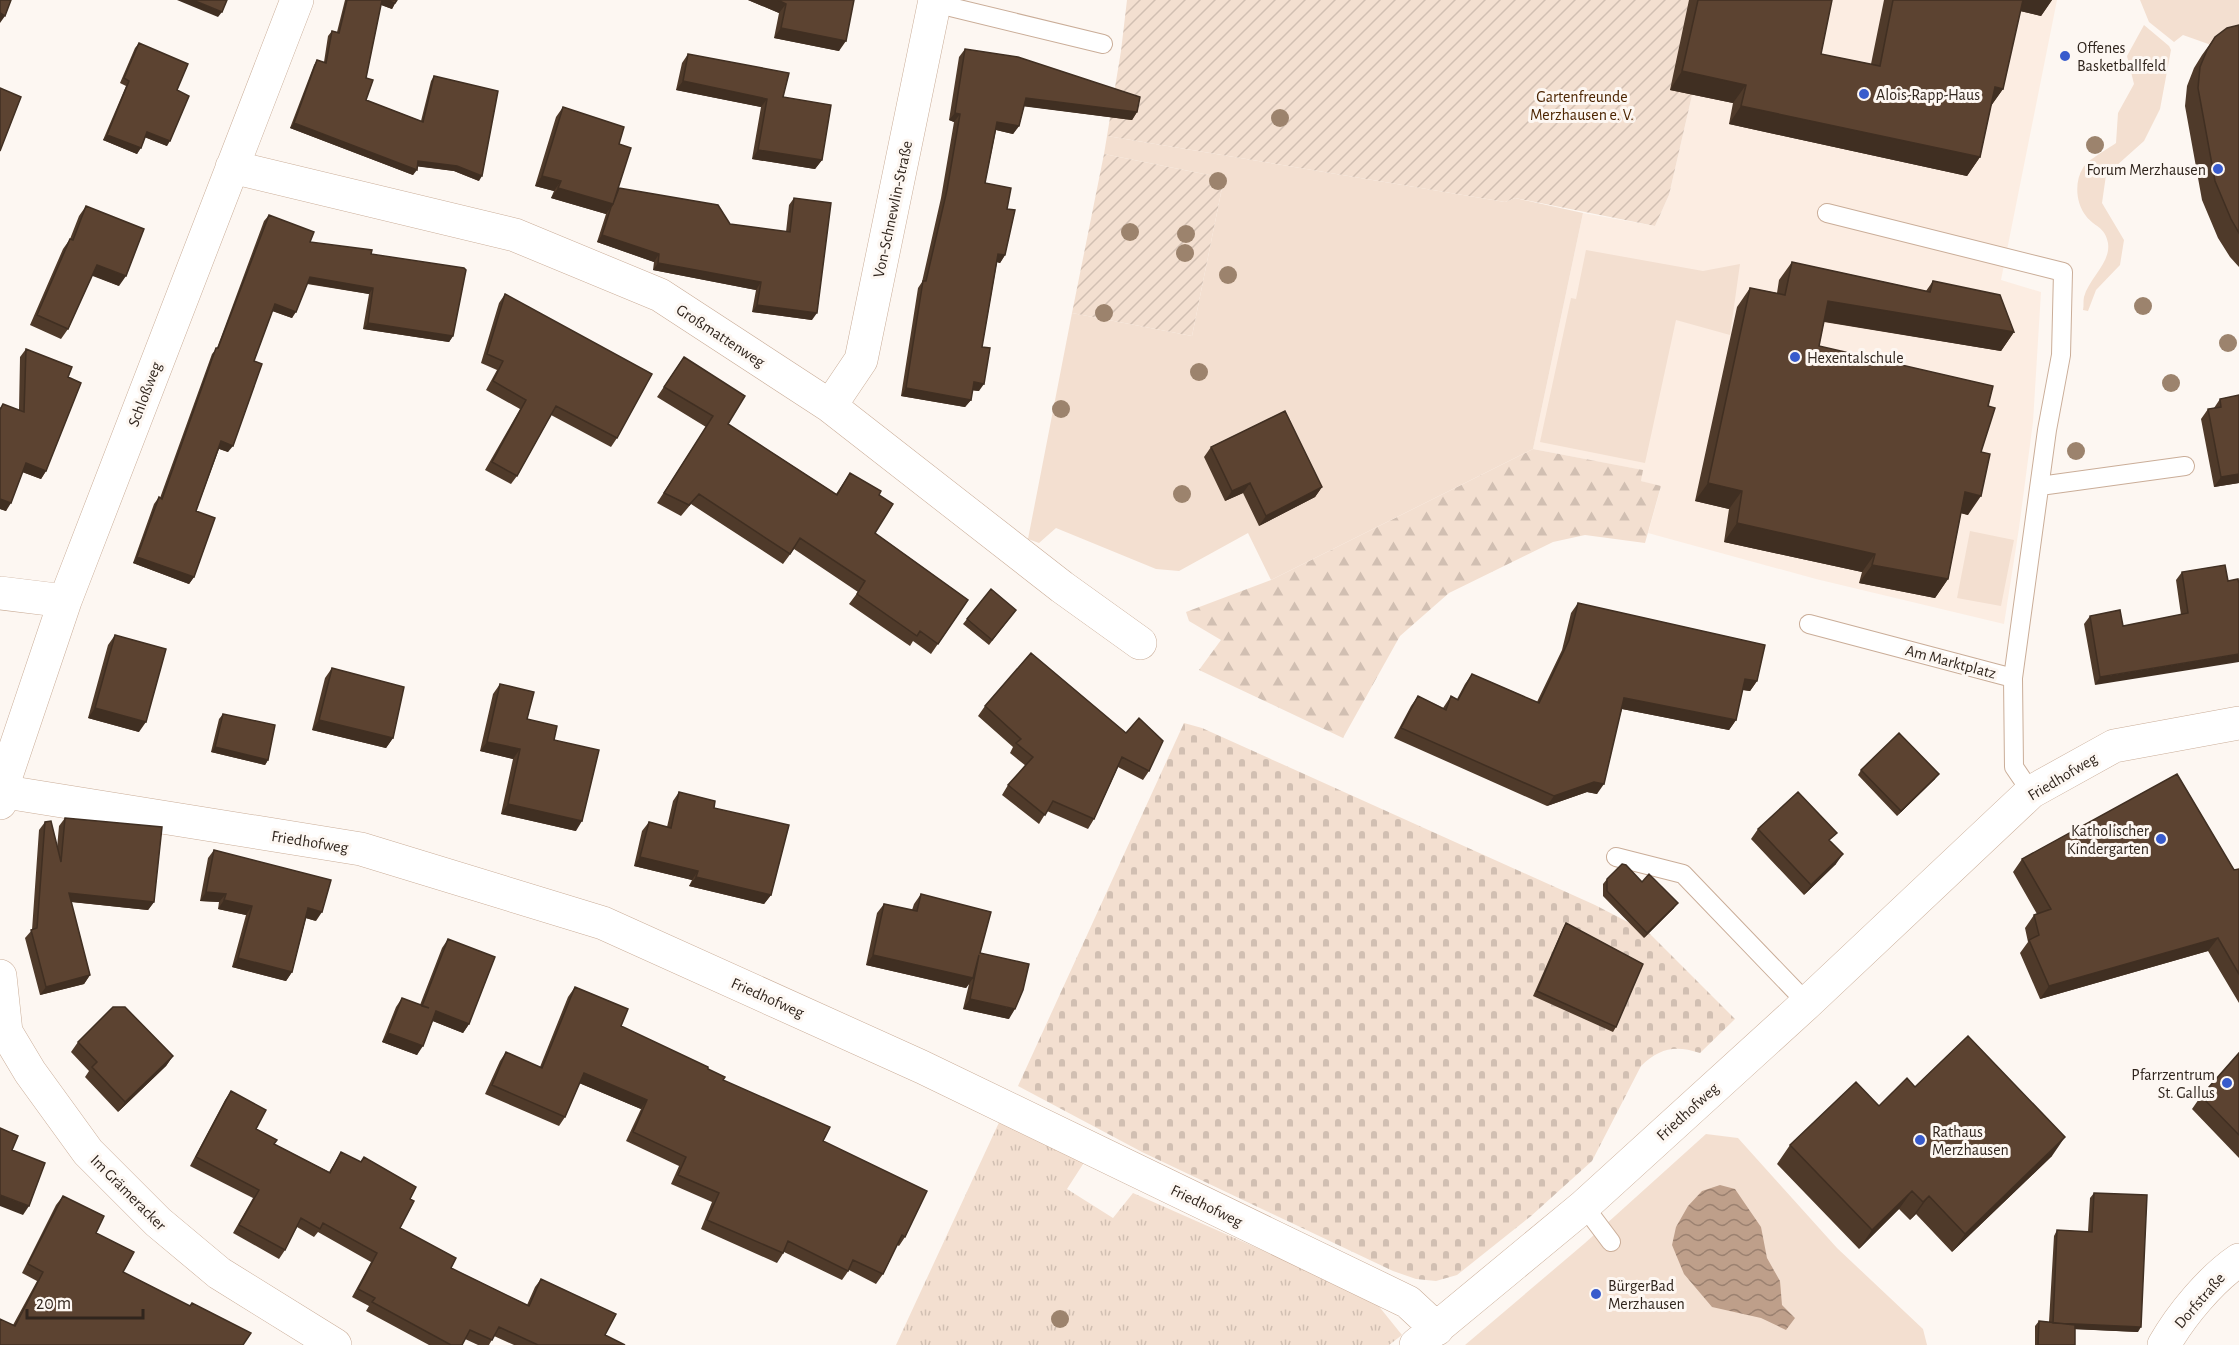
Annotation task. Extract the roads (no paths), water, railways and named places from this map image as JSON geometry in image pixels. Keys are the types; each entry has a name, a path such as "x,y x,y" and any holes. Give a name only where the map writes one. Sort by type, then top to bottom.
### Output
{"street":[{"name":"Schloßweg","path":"0,791 64,601 297,0"},
{"name":"Von-Schnewlin-Straße","path":"830,406 861,360 935,2"},
{"name":"Großmattenweg","path":"232,167 515,235 660,295 830,406 1062,587 1140,643"},
{"path":"0,593 64,601"},
{"name":"Friedhofweg","path":"0,791 362,849 603,922 922,1067 1408,1302 1426,1337 1584,1206 1807,1003 2031,792 2114,746 2239,723"},
{"path":"0,791 0,803"},
{"name":"Im Grämeracker","path":"0,976 6,1032 30,1072 88,1152 158,1222 219,1273 335,1345"},
{"name":"Dorfstraße","path":"2164,1345 2175,1326 2226,1269 2239,1260"}],"lane":[{"name":"Von-Schnewlin-Straße","path":"935,2 1103,44"},
{"path":"1827,213 2063,272 2061,355 2048,430 2013,678"},
{"path":"2040,486 2186,466"},
{"name":"Am Marktplatz","path":"1809,624 2013,678 2014,767 2031,792"},
{"path":"1616,857 1683,874 1807,1003"},
{"path":"1584,1206 1611,1242"}],"water":[{"path":"1720,1185 1735,1189 1761,1227 1767,1258 1780,1281 1782,1305 1795,1318 1786,1330 1761,1318 1712,1307 1684,1274 1672,1245 1676,1227 1688,1206 1702,1191"}],"place":[{"name":"Offenes Basketballfeld","path":"2065,56"},
{"name":"Alois-Rapp-Haus","path":"1864,94"},
{"name":"Forum Merzhausen","path":"2218,169"},
{"name":"Hexentalschule","path":"1795,357"},
{"name":"Katholischer Kindergarten","path":"2161,839"},
{"name":"Pfarrzentrum St. Gallus","path":"2227,1083"},
{"name":"Rathaus Merzhausen","path":"1920,1140"},
{"name":"BürgerBad Merzhausen","path":"1596,1294"}],"park label":[{"name":"Gartenfreunde Merzhausen e. V.","path":"1582,105"}]}
